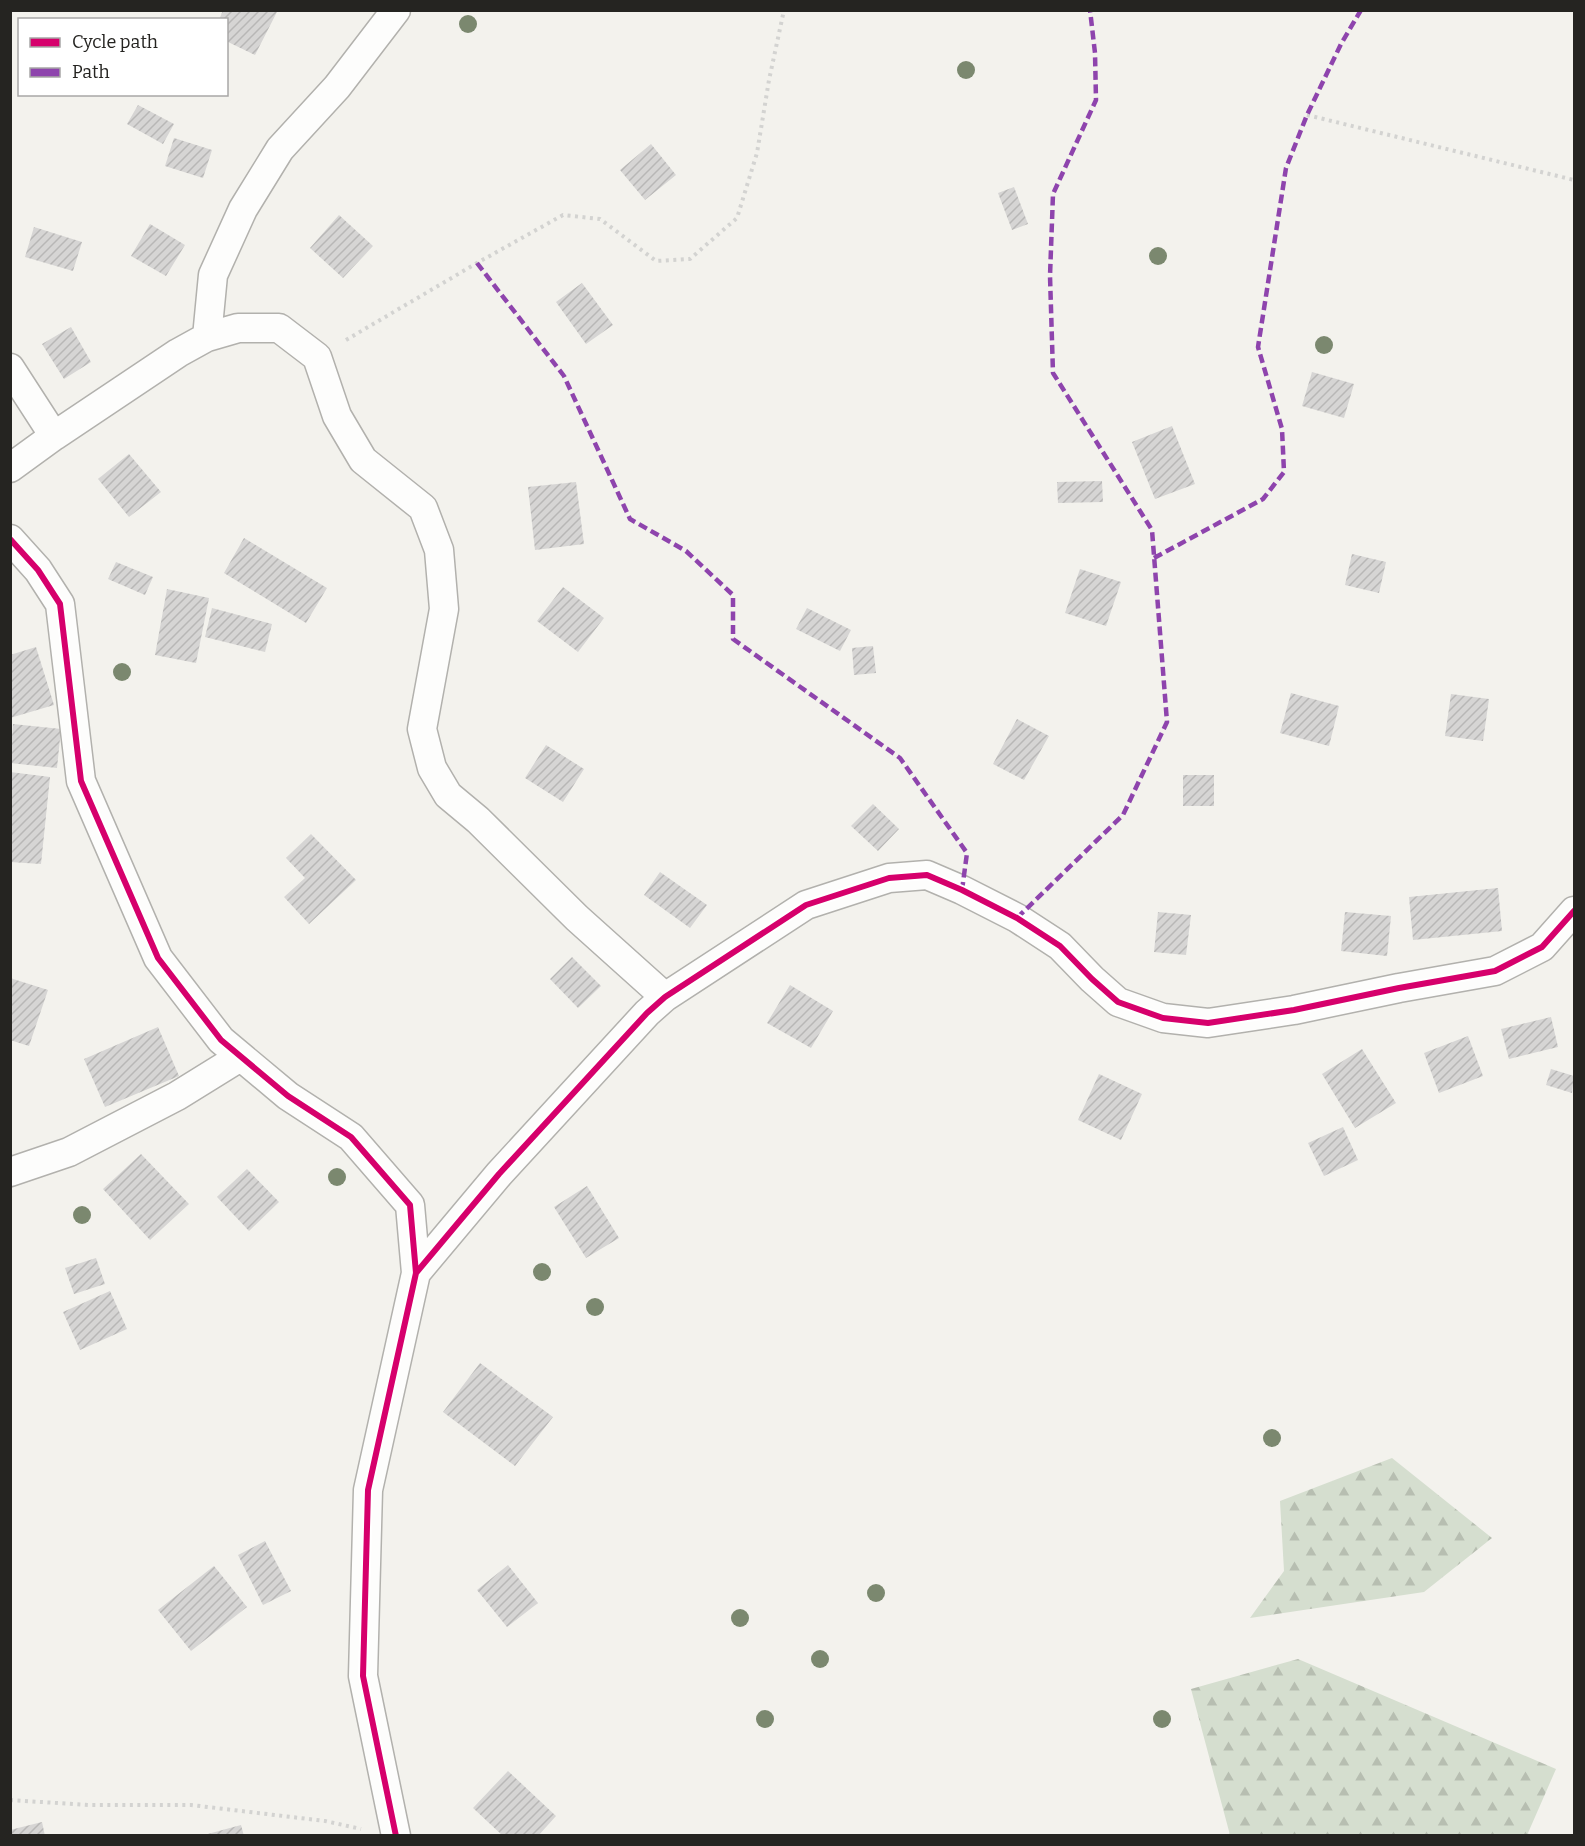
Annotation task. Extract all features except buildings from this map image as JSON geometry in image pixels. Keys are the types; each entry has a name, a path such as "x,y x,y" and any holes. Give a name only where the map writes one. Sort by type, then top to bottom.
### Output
{"street":[{"path":"207,337 213,275 243,209 280,149 337,87 396,10"},
{"path":"10,468 178,353 207,337 238,328 279,328 316,357 338,416 363,460 423,508 439,550 444,609 422,729 432,768 447,795 478,820 577,918 665,997"},
{"path":"10,368 54,436"},
{"path":"10,539 38,570 60,604 81,781 158,958 221,1040 288,1096 351,1137 410,1205 416,1273 368,1490 363,1676 384,1833"},
{"path":"416,1273 499,1174 647,1013 665,997 806,905 889,878 927,874 1017,918 1060,946 1118,1002 1163,1018 1208,1023 1294,1010 1495,971 1542,947 1575,911"},
{"path":"10,1172 69,1152 177,1096 240,1057"}],"path":[{"path":"316,357 477,262 563,215 600,219 656,261 690,259 736,218 757,153 784,10"},
{"path":"1307,116 1575,180"},
{"path":"10,1800 88,1805 191,1805 325,1821 384,1833"}],"green space":[{"path":"1392,1458 1492,1538 1424,1592 1250,1618 1284,1571 1280,1501"},
{"path":"1298,1659 1556,1769 1529,1835 1230,1835 1191,1689"}],"marked path":[{"path":"1017,918 1123,815 1167,722 1152,530 1053,373 1050,276 1053,194 1096,100 1095,53 1090,10"},
{"path":"1154,558 1263,499 1284,472 1282,429 1258,347 1286,168 1307,115 1341,44 1361,10"},
{"path":"477,263 564,376 630,519 686,551 733,595 733,639 900,758 967,853 962,890"}],"cycle path":[{"path":"10,539 38,570 60,604 81,781 158,958 221,1040 288,1096 351,1137 410,1205 416,1273 368,1490 363,1676 396,1836"},
{"path":"416,1273 499,1174 647,1013 665,997 806,905 889,878 927,875 962,890 1017,918 1060,946 1118,1002 1163,1018 1208,1023 1294,1010 1495,971 1542,947 1574,911"}]}
